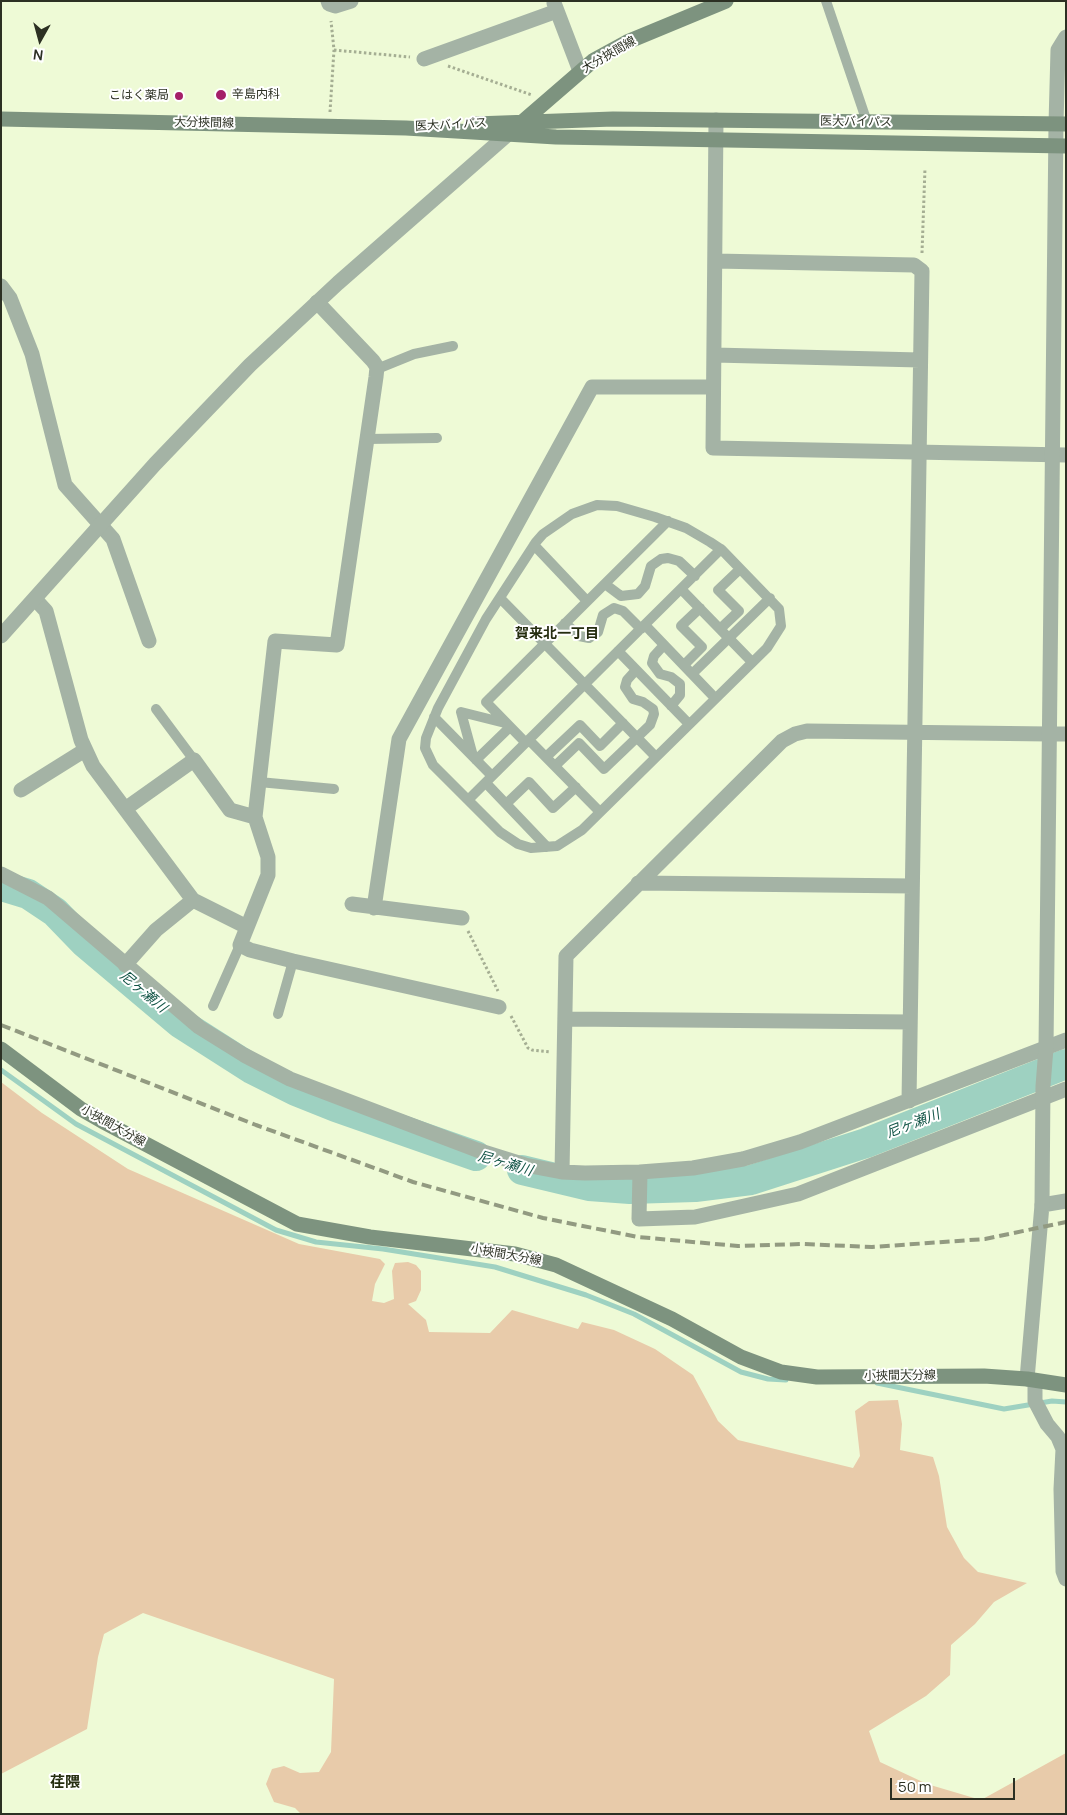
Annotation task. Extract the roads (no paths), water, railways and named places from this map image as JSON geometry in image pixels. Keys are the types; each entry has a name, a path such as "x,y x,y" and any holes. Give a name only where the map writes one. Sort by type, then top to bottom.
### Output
{"main road":[{"name":"大分挾間線","path":"508,134 580,71 627,42 726,1"},
{"name":"大分挾間線","path":"1,119 406,128"},
{"name":"医大バイパス","path":"406,128 561,119 1061,124"},
{"name":"医大バイパス","path":"406,128 508,134 716,141 1061,146"},
{"name":"小挾間大分線","path":"1,1050 95,1117 297,1224 370,1237 515,1254 556,1265 672,1319 740,1357 781,1372 817,1377 941,1375 1031,1380 1066,1385"}],"street":[{"path":"329,3 335,6 351,1"},
{"path":"424,59 555,6 580,71"},
{"path":"1066,37 1058,50 1061,124 1059,455 1049,734 1042,1205 1031,1380 1035,1401 1047,1424 1058,1437 1063,1450 1061,1484 1063,1571 1066,1580"},
{"path":"716,120 713,448 1059,455"},
{"path":"3,630 35,599 213,402 317,302 508,134"},
{"path":"715,261 914,265 922,271 909,1101"},
{"path":"1,286 10,298 32,354 65,484 101,525 117,548 149,642"},
{"path":"317,302 373,361 377,369 337,645 275,641 255,817 268,857 268,875 240,945 250,950 293,961 498,1007"},
{"path":"714,355 920,360"},
{"path":"374,908 399,739 592,387 713,387"},
{"path":"35,599 46,611 85,750 93,766 193,900 247,927"},
{"path":"562,1172 566,956 787,738 807,731 1066,734"},
{"path":"21,790 85,750"},
{"path":"125,809 194,760 230,810 255,817"},
{"path":"1,874 48,898 199,1027 244,1055 290,1079 504,1159 562,1172 640,1178 743,1159 827,1133 1045,1051 1066,1040"},
{"path":"638,883 912,886"},
{"path":"125,965 156,930 193,900"},
{"path":"352,904 462,918"},
{"path":"566,1019 910,1022"},
{"path":"640,1178 639,1219 695,1217 798,1194 1043,1092 1066,1089"},
{"path":"1042,1205 1066,1201"}],"lane":[{"path":"826,1 867,122"},
{"path":"377,369 414,354 453,346"},
{"path":"367,439 437,438"},
{"path":"597,505 617,506 668,521 700,535 721,550 779,609 781,626 772,642 600,812 567,841 547,847 531,848 508,838 468,800 434,765 427,755 425,743 434,717 486,619 534,545 543,534 572,514 597,505"},
{"path":"600,812 546,757 508,725 486,702 668,521"},
{"path":"534,545 587,601"},
{"path":"468,800 721,550"},
{"path":"605,584 621,596 638,594 645,586 651,566 661,559 668,558 679,561 695,576"},
{"path":"720,629 739,611 718,590 740,569"},
{"path":"681,589 752,662"},
{"path":"500,598 656,757"},
{"path":"692,674 770,598"},
{"path":"565,623 579,636 589,638 599,630 603,615 614,608 623,611 664,644 715,698"},
{"path":"684,665 702,647 681,626 700,608"},
{"path":"664,644 654,656 652,663 660,674 671,677 680,684 680,695 671,706"},
{"path":"618,651 689,724"},
{"path":"555,766 578,743 604,769 653,720 654,714 649,705 633,699 626,691 627,680 636,670"},
{"path":"156,709 194,760"},
{"path":"474,758 461,712 508,725"},
{"path":"434,717 474,758 506,804 547,847"},
{"path":"546,757 580,725 600,746 623,723"},
{"path":"474,758 508,725"},
{"path":"259,782 334,790"},
{"path":"506,804 529,782 553,808 576,787"},
{"path":"213,1006 240,945"},
{"path":"278,1014 293,961"}],"waterway":[{"name":"尼ヶ瀬川","path":"1,886 28,894 55,912 85,943 180,1023 252,1069 296,1091 336,1107 476,1156"},
{"name":"尼ヶ瀬川","path":"522,1170 589,1186 630,1189 695,1187 751,1180 866,1143 1066,1064"},
{"path":"1,1070 76,1124 276,1230 316,1242 383,1249 495,1267 586,1295 634,1314 741,1372 768,1379 786,1380"},
{"path":"877,1383 1004,1409 1052,1401 1066,1402"}],"railway":[{"path":"1,1025 256,1125 413,1182 543,1218 638,1237 738,1246 802,1244 872,1247 985,1239 1066,1222"}],"place":[{"name":"辛島内科","path":"221,95"},
{"name":"こはく薬局","path":"179,96"}],"district":[{"name":"賀来北一丁目","path":"557,634"},
{"name":"荏隈","path":"65,1783"}]}
